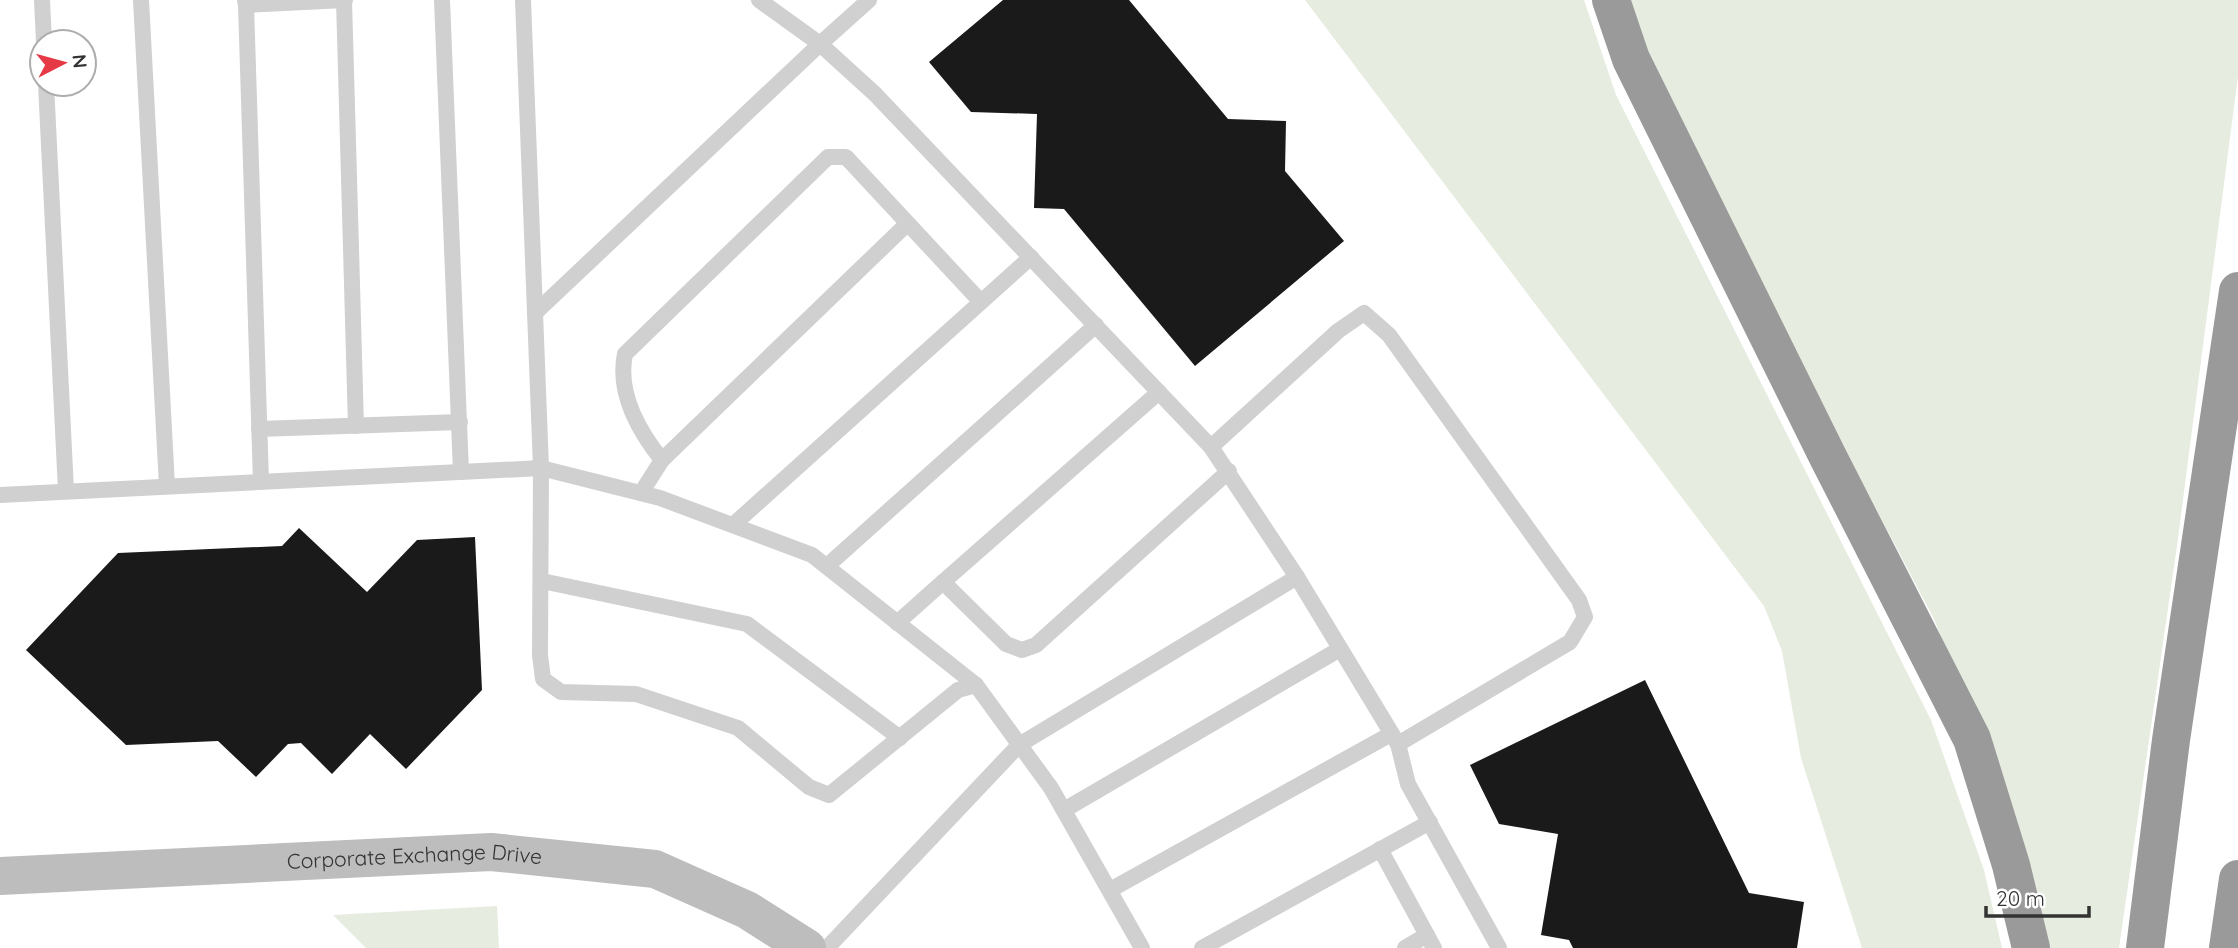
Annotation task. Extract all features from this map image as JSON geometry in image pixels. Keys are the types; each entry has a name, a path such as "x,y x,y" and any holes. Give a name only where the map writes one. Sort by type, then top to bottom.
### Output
{"highway":[{"path":"1611,0 1631,59 1828,457 1972,739 2011,865 2031,948"},
{"path":"2145,948 2171,740 2238,291"},
{"path":"2228,948 2238,879"}],"street":[{"name":"Corporate Exchange Drive","path":"0,876 491,852 655,869 747,910 807,948"}],"lane":[{"path":"42,0 43,28"},
{"path":"141,0 167,486"},
{"path":"261,482 245,3 344,0 356,426"},
{"path":"442,0 461,472"},
{"path":"523,0 541,468 540,655 543,680 561,692 636,694 738,728 809,787 829,795 958,690 976,685"},
{"path":"759,0 820,44 876,94 1211,447 1297,578 1394,739 1408,784 1499,948"},
{"path":"535,313 869,0"},
{"path":"47,98 66,491"},
{"path":"662,460 645,438 623,387 625,354 828,157 845,157 981,302"},
{"path":"641,494 662,460 908,224"},
{"path":"733,525 1031,257"},
{"path":"1110,890 1570,642 1585,617 1579,600 1390,335 1364,313 1338,331 1211,447"},
{"path":"827,566 1096,325"},
{"path":"897,623 1159,391"},
{"path":"259,429 460,422"},
{"path":"0,495 541,468 641,494 812,555 976,685 1063,810 1143,948"},
{"path":"943,582 1006,645 1021,650 1037,645 1229,471"},
{"path":"827,948 1020,745 1297,578"},
{"path":"542,581 747,624 900,738"},
{"path":"1063,810 1340,649"},
{"path":"1202,948 1430,822"},
{"path":"1380,849 1431,942 1405,948"}],"shaded area":[{"path":"1305,0 1584,0 1616,95 1931,720 1984,870 2002,948 1862,948 1801,758 1782,651 1764,606"},
{"path":"1624,0 2238,0 2238,76 2177,546 2119,948 2040,948 1997,780 1934,619 1680,137"},
{"path":"497,906 499,948 366,948 333,915"}],"building":[{"path":"1003,0 1129,0 1228,119 1286,121 1285,171 1344,241 1195,366 1064,209 1034,208 1037,114 971,112 929,62"},
{"path":"299,528 367,592 417,540 475,537 482,690 406,769 370,734 332,774 301,743 288,744 256,777 218,741 126,745 26,650 118,553 282,546"},
{"path":"1645,680 1749,893 1804,902 1797,948 1573,948 1569,940 1541,935 1558,834 1499,824 1470,765"}]}
